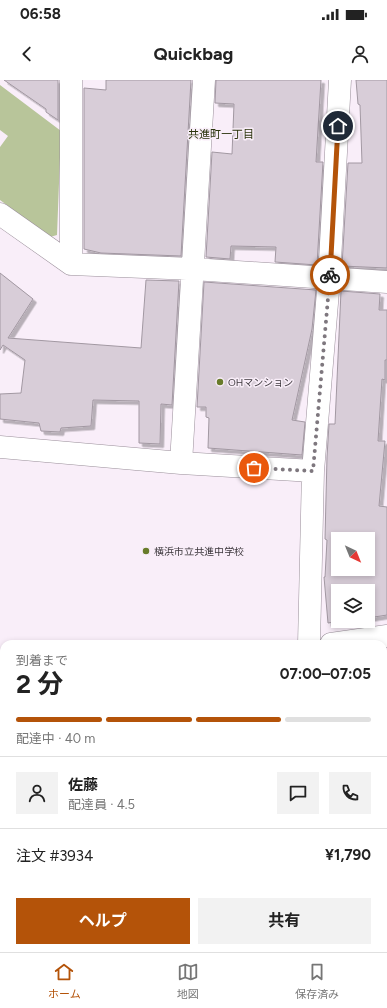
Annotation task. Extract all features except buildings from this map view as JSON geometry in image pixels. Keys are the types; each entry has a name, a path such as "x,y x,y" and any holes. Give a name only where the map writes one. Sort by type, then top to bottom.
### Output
{"main road":[{"path":"71,80 71,264"},
{"path":"181,463 204,80"},
{"path":"309,640 313,471 329,279 340,80"},
{"path":"0,214 71,264 193,269 387,282"},
{"path":"0,447 181,463 313,471"},
{"path":"359,640 387,636"}],"green space":[{"path":"0,85 61,131 57,235 50,237 0,200 0,147 8,136 0,130"}],"way so far":[{"path":"254,468 313,471 330,275"}],"place":[{"name":"OHマンション","path":"220,382"},
{"name":"横浜市立共進中学校","path":"146,551"}],"district":[{"name":"共進町一丁目","path":"221,134"}],"route":[{"path":"330,275 338,126"}]}
